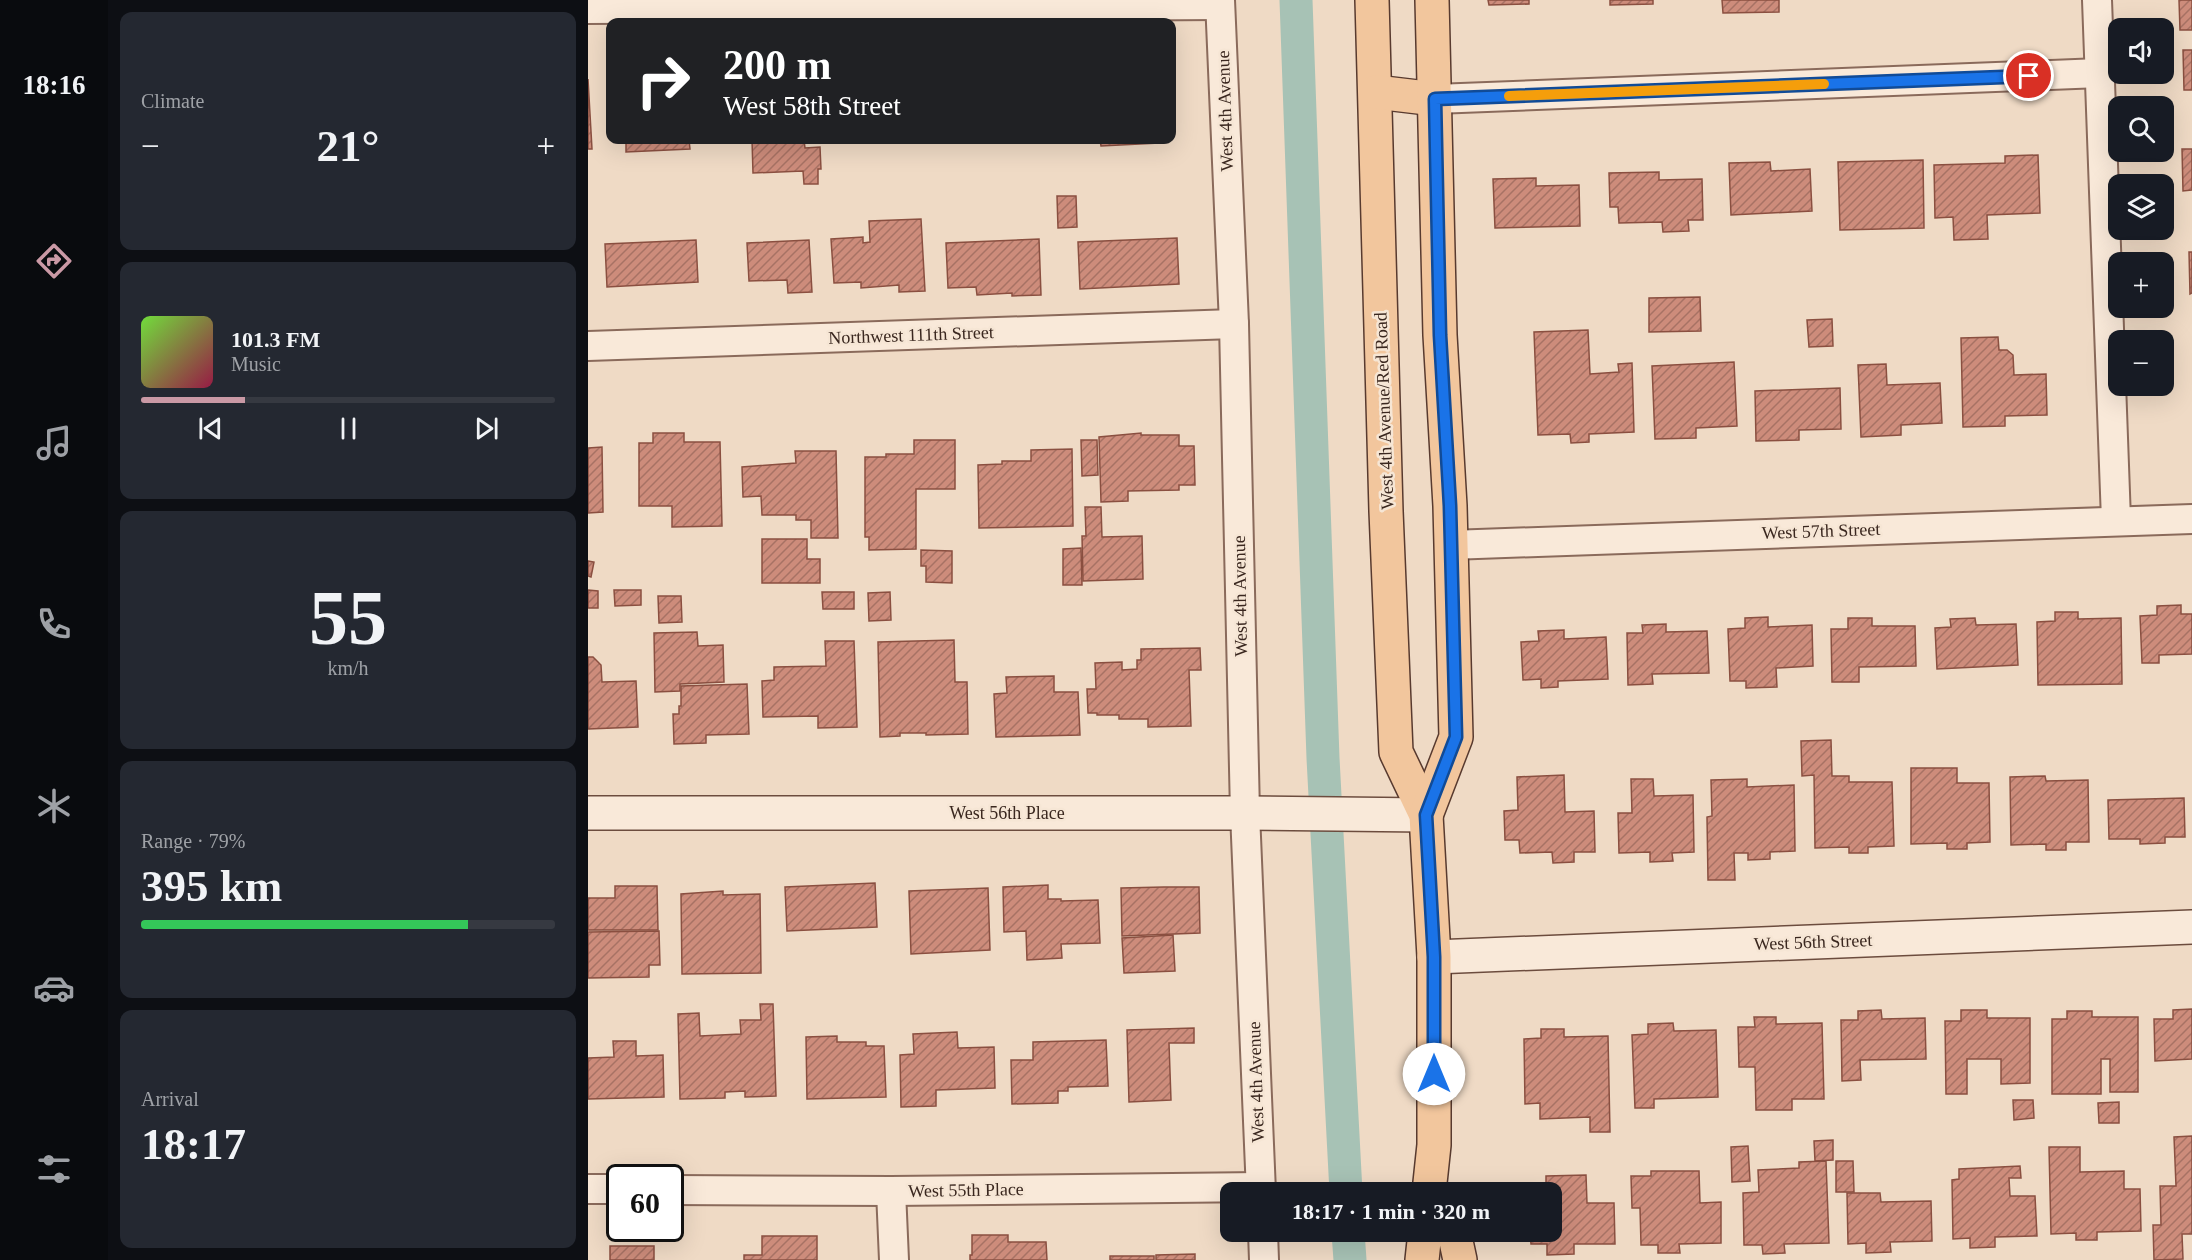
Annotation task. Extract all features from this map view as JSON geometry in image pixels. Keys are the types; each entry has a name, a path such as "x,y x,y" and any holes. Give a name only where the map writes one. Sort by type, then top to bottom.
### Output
{"main road":[{"name":"West 4th Avenue/Red Road","path":"1371,0 1376,92 1386,511 1396,752 1426,815 1434,957 1434,1145 1430,1182"},
{"name":"West 4th Avenue/Red Road","path":"1426,815 1456,737 1450,506 1440,335 1432,0"},
{"path":"1376,92 1435,99"},
{"name":"West 4th Avenue/Red Road","path":"1434,1145 1443,1182"},
{"path":"1422,1260 1424,1242"},
{"path":"1456,1242 1460,1260"}],"street":[{"path":"2097,0 2116,520"},
{"path":"588,9 1220,3"},
{"name":"West 4th Avenue","path":"1220,3 1234,324 1245,813 1261,1182"},
{"path":"1435,99 2100,73"},
{"name":"Northwest 111th Street","path":"588,346 1234,324"},
{"name":"West 57th Street","path":"1450,545 2192,519"},
{"name":"West 56th Place","path":"588,813 1426,815"},
{"name":"West 56th Street","path":"1434,957 2192,927"},
{"path":"588,1189 606,1189"},
{"name":"West 55th Place","path":"684,1190 1220,1190"},
{"path":"891,1191 894,1260"},
{"path":"1263,1242 1264,1260"}],"building":[{"path":"1488,0 1529,0 1529,4 1489,5"},
{"path":"1610,0 1653,0 1653,4 1610,5"},
{"path":"1722,0 1779,0 1779,12 1723,13"},
{"path":"2179,0 2192,0 2192,30 2180,30"},
{"path":"2183,50 2192,50 2192,90 2184,90"},
{"path":"588,79 592,149 588,149"},
{"path":"626,144 689,144 690,149 626,152"},
{"path":"752,144 804,144 805,148 820,147 821,169 818,169 818,184 804,184 803,171 753,173"},
{"path":"1101,144 1140,144 1101,146"},
{"path":"2182,149 2192,149 2192,190 2183,191"},
{"path":"2038,155 2040,213 1987,215 1988,239 1954,240 1953,217 1935,218 1934,165 2005,163 2005,156"},
{"path":"1923,160 1924,228 1840,230 1838,162"},
{"path":"1770,162 1771,171 1810,169 1812,211 1731,215 1729,163"},
{"path":"1659,172 1659,180 1702,179 1703,220 1688,220 1689,231 1663,232 1662,222 1619,223 1618,207 1610,207 1609,173"},
{"path":"1536,178 1536,186 1579,185 1580,226 1495,228 1493,179"},
{"path":"1057,196 1076,196 1077,227 1058,228"},
{"path":"921,219 925,291 899,292 899,285 861,288 861,282 834,283 831,239 863,237 863,243 870,242 869,221"},
{"path":"1177,238 1179,284 1080,289 1078,242"},
{"path":"1039,239 1041,295 1012,296 1012,293 977,295 976,287 948,288 946,243"},
{"path":"696,240 698,282 607,287 605,244"},
{"path":"809,240 812,292 788,293 787,280 749,281 747,243"},
{"path":"2189,252 2192,252 2192,293 2190,294"},
{"path":"1700,297 1701,331 1649,332 1649,298"},
{"path":"1832,319 1833,346 1809,347 1807,320"},
{"path":"1588,330 1590,374 1619,372 1618,364 1632,363 1634,432 1589,434 1589,442 1571,443 1570,434 1538,435 1534,332"},
{"path":"1998,337 1999,350 2007,350 2013,355 2014,375 2046,374 2047,415 2005,416 2005,426 1963,427 1961,338"},
{"path":"1734,362 1737,426 1696,428 1696,438 1655,439 1652,366"},
{"path":"1886,364 1887,385 1940,383 1942,423 1901,425 1901,435 1861,437 1858,365"},
{"path":"1840,388 1841,429 1799,430 1799,440 1756,441 1755,391"},
{"path":"653,433 684,433 684,442 720,442 722,526 672,527 672,506 639,506 639,443 653,443"},
{"path":"1141,433 1141,435 1179,435 1179,446 1194,446 1195,485 1179,485 1179,490 1128,491 1128,501 1101,502 1099,437"},
{"path":"914,440 955,440 955,489 916,489 916,549 869,550 869,537 865,537 865,457 914,454"},
{"path":"1081,440 1097,440 1098,475 1082,476"},
{"path":"602,447 603,512 588,513 588,448"},
{"path":"1072,449 1073,526 979,528 978,465 1002,464 1002,461 1031,461 1031,450"},
{"path":"795,451 836,451 838,538 811,538 811,520 796,520 796,515 762,515 761,496 743,497 742,467 796,463"},
{"path":"1085,507 1101,507 1102,537 1142,536 1143,579 1083,581 1082,536 1086,536"},
{"path":"762,539 807,539 807,559 820,559 820,583 762,583"},
{"path":"1081,548 1082,585 1063,585 1063,549"},
{"path":"921,550 952,551 952,583 926,582 926,566 921,566"},
{"path":"588,561 594,562 591,577 588,576"},
{"path":"588,590 598,591 598,608 588,608"},
{"path":"614,590 641,590 641,605 615,606"},
{"path":"822,592 854,592 854,609 823,609"},
{"path":"890,592 891,620 869,621 868,593"},
{"path":"658,596 681,596 682,622 659,623"},
{"path":"2181,605 2181,614 2192,614 2192,654 2159,655 2159,663 2142,663 2140,616 2157,615 2157,606"},
{"path":"2055,612 2078,612 2078,619 2121,618 2122,684 2038,685 2037,622 2055,621"},
{"path":"1768,617 1768,627 1812,625 1813,666 1776,668 1777,687 1746,688 1746,681 1730,681 1728,629 1745,628 1745,618"},
{"path":"1848,618 1872,618 1872,626 1915,626 1916,666 1859,667 1859,682 1832,682 1831,629 1848,629"},
{"path":"1975,618 1976,625 2016,624 2018,665 1937,669 1935,628 1951,627 1950,619"},
{"path":"1666,624 1666,632 1707,631 1709,673 1652,674 1653,684 1628,685 1627,633 1643,633 1642,625"},
{"path":"1564,630 1564,639 1606,637 1608,679 1558,681 1558,687 1541,688 1541,679 1523,680 1521,642 1539,641 1538,631"},
{"path":"697,632 698,646 723,645 724,682 680,684 680,691 655,692 654,633"},
{"path":"954,640 955,682 967,682 968,734 900,733 900,736 880,737 878,642"},
{"path":"825,641 854,641 857,727 818,728 818,716 763,717 762,681 774,680 774,667 826,666"},
{"path":"1200,648 1201,670 1189,670 1191,726 1148,727 1148,719 1119,719 1119,715 1088,713 1087,689 1096,689 1095,663 1122,662 1122,670 1137,669 1137,660 1141,660 1141,649"},
{"path":"588,657 593,657 601,665 602,682 636,681 638,727 588,729"},
{"path":"1054,676 1054,692 1078,692 1080,735 996,737 994,694 1007,693 1006,677"},
{"path":"747,684 749,734 706,735 706,743 674,744 673,714 679,714 681,686"},
{"path":"1831,740 1832,776 1849,776 1849,782 1892,782 1894,846 1868,847 1868,853 1849,853 1849,847 1815,848 1814,775 1802,776 1801,741"},
{"path":"1911,768 1957,768 1957,783 1989,783 1990,842 1967,843 1967,849 1947,849 1947,843 1911,844"},
{"path":"1564,775 1565,812 1594,811 1595,852 1574,852 1574,862 1553,863 1552,852 1520,853 1519,840 1505,840 1504,811 1518,810 1517,777"},
{"path":"2045,776 2046,781 2088,780 2089,842 2066,842 2066,850 2046,850 2046,844 2011,845 2010,777"},
{"path":"1631,779 1653,779 1654,796 1693,795 1694,852 1672,853 1673,861 1650,862 1650,852 1619,853 1618,813 1632,813"},
{"path":"1747,779 1747,787 1794,785 1795,851 1770,852 1770,859 1748,860 1748,853 1734,853 1735,880 1708,880 1707,817 1712,816 1711,780"},
{"path":"2184,798 2185,837 2165,837 2165,843 2140,844 2140,839 2109,839 2108,800"},
{"path":"875,883 877,927 787,931 785,887"},
{"path":"1048,885 1048,899 1098,900 1100,943 1061,944 1062,958 1027,960 1026,931 1004,932 1003,887"},
{"path":"615,886 657,886 658,930 588,930 588,898 615,898"},
{"path":"1199,887 1200,933 1122,936 1121,888"},
{"path":"988,888 990,950 911,954 909,891"},
{"path":"723,891 723,895 760,894 761,973 682,974 681,894"},
{"path":"659,931 660,965 649,965 649,977 588,978 588,932"},
{"path":"1173,935 1175,971 1124,973 1122,938"},
{"path":"760,1004 773,1004 776,1096 745,1097 745,1091 725,1092 725,1098 680,1099 678,1014 699,1013 700,1036 741,1034 740,1020 761,1020"},
{"path":"2192,1009 2192,1059 2155,1061 2154,1019 2173,1019 2173,1010"},
{"path":"1881,1010 1882,1019 1925,1018 1926,1059 1860,1060 1861,1080 1842,1081 1841,1020 1858,1020 1858,1011"},
{"path":"1961,1010 1987,1010 1987,1018 2030,1018 2030,1083 2001,1084 2001,1059 1967,1059 1967,1094 1946,1094 1945,1021 1961,1021"},
{"path":"2067,1011 2092,1011 2092,1017 2138,1017 2138,1092 2110,1092 2110,1059 2101,1059 2101,1094 2052,1094 2052,1019 2067,1019"},
{"path":"1754,1017 1776,1017 1776,1024 1822,1023 1824,1099 1792,1099 1792,1110 1756,1110 1755,1067 1739,1067 1738,1027 1755,1027"},
{"path":"1673,1023 1674,1031 1716,1030 1718,1097 1654,1099 1654,1108 1635,1108 1632,1035 1648,1034 1648,1024"},
{"path":"1194,1028 1194,1043 1169,1043 1171,1100 1129,1102 1127,1030"},
{"path":"1541,1029 1564,1029 1564,1037 1608,1036 1610,1132 1590,1132 1590,1117 1540,1119 1540,1103 1525,1104 1524,1039 1541,1038"},
{"path":"957,1032 958,1048 994,1047 995,1088 936,1090 936,1106 901,1107 900,1055 914,1054 913,1034"},
{"path":"837,1036 837,1042 866,1042 866,1046 884,1046 886,1097 807,1099 806,1037"},
{"path":"1106,1040 1108,1086 1068,1087 1068,1091 1058,1091 1058,1103 1012,1104 1011,1060 1033,1060 1033,1042"},
{"path":"613,1041 636,1041 636,1056 663,1055 664,1097 588,1099 588,1058 614,1057"},
{"path":"2013,1100 2033,1100 2034,1118 2014,1120"},
{"path":"2119,1102 2119,1123 2099,1123 2098,1103"},
{"path":"2192,1136 2192,1234 2182,1234 2183,1259 2154,1260 2153,1225 2161,1225 2160,1186 2176,1186 2174,1137"},
{"path":"1833,1140 1833,1160 1815,1161 1814,1141"},
{"path":"1748,1146 1750,1181 1732,1182 1731,1147"},
{"path":"2049,1147 2080,1147 2080,1172 2124,1171 2124,1189 2140,1189 2141,1231 2097,1232 2097,1240 2076,1240 2076,1233 2051,1234"},
{"path":"1826,1161 1829,1243 1784,1244 1785,1253 1763,1254 1762,1245 1744,1245 1743,1193 1759,1192 1758,1170 1799,1168 1799,1162"},
{"path":"1836,1161 1853,1161 1854,1192 1836,1192"},
{"path":"2020,1166 2021,1178 2009,1178 2010,1196 2035,1196 2037,1236 1995,1237 1995,1247 1970,1248 1970,1238 1953,1239 1952,1180 1959,1179 1959,1169"},
{"path":"1651,1171 1699,1171 1700,1203 1721,1202 1721,1243 1679,1244 1680,1253 1658,1253 1658,1245 1641,1245 1640,1208 1632,1208 1631,1176 1651,1176"},
{"path":"1586,1175 1587,1203 1614,1203 1615,1244 1574,1244 1574,1254 1547,1255 1547,1244 1531,1244 1531,1242 1562,1242 1562,1182 1546,1182 1546,1176"},
{"path":"1847,1193 1880,1193 1881,1202 1931,1201 1932,1241 1890,1242 1891,1252 1866,1253 1866,1243 1848,1244"},
{"path":"972,1235 1008,1235 1008,1242 1046,1242 1047,1260 970,1260"},
{"path":"762,1236 817,1236 817,1260 744,1260 744,1255 762,1255"},
{"path":"610,1246 654,1246 654,1260 610,1260"},
{"path":"1195,1254 1195,1260 1156,1260 1156,1255"},
{"path":"1110,1256 1154,1256 1154,1260 1110,1260"}],"waterway":[{"path":"1296,0 1323,758 1345,1182"},
{"path":"1349,1242 1350,1260"}],"slow traffic":[{"path":"1509,96 1824,84"}],"route":[{"path":"1434,1074 1434,957 1426,815 1456,737 1450,506 1440,335 1435,99 2029,76"}]}
